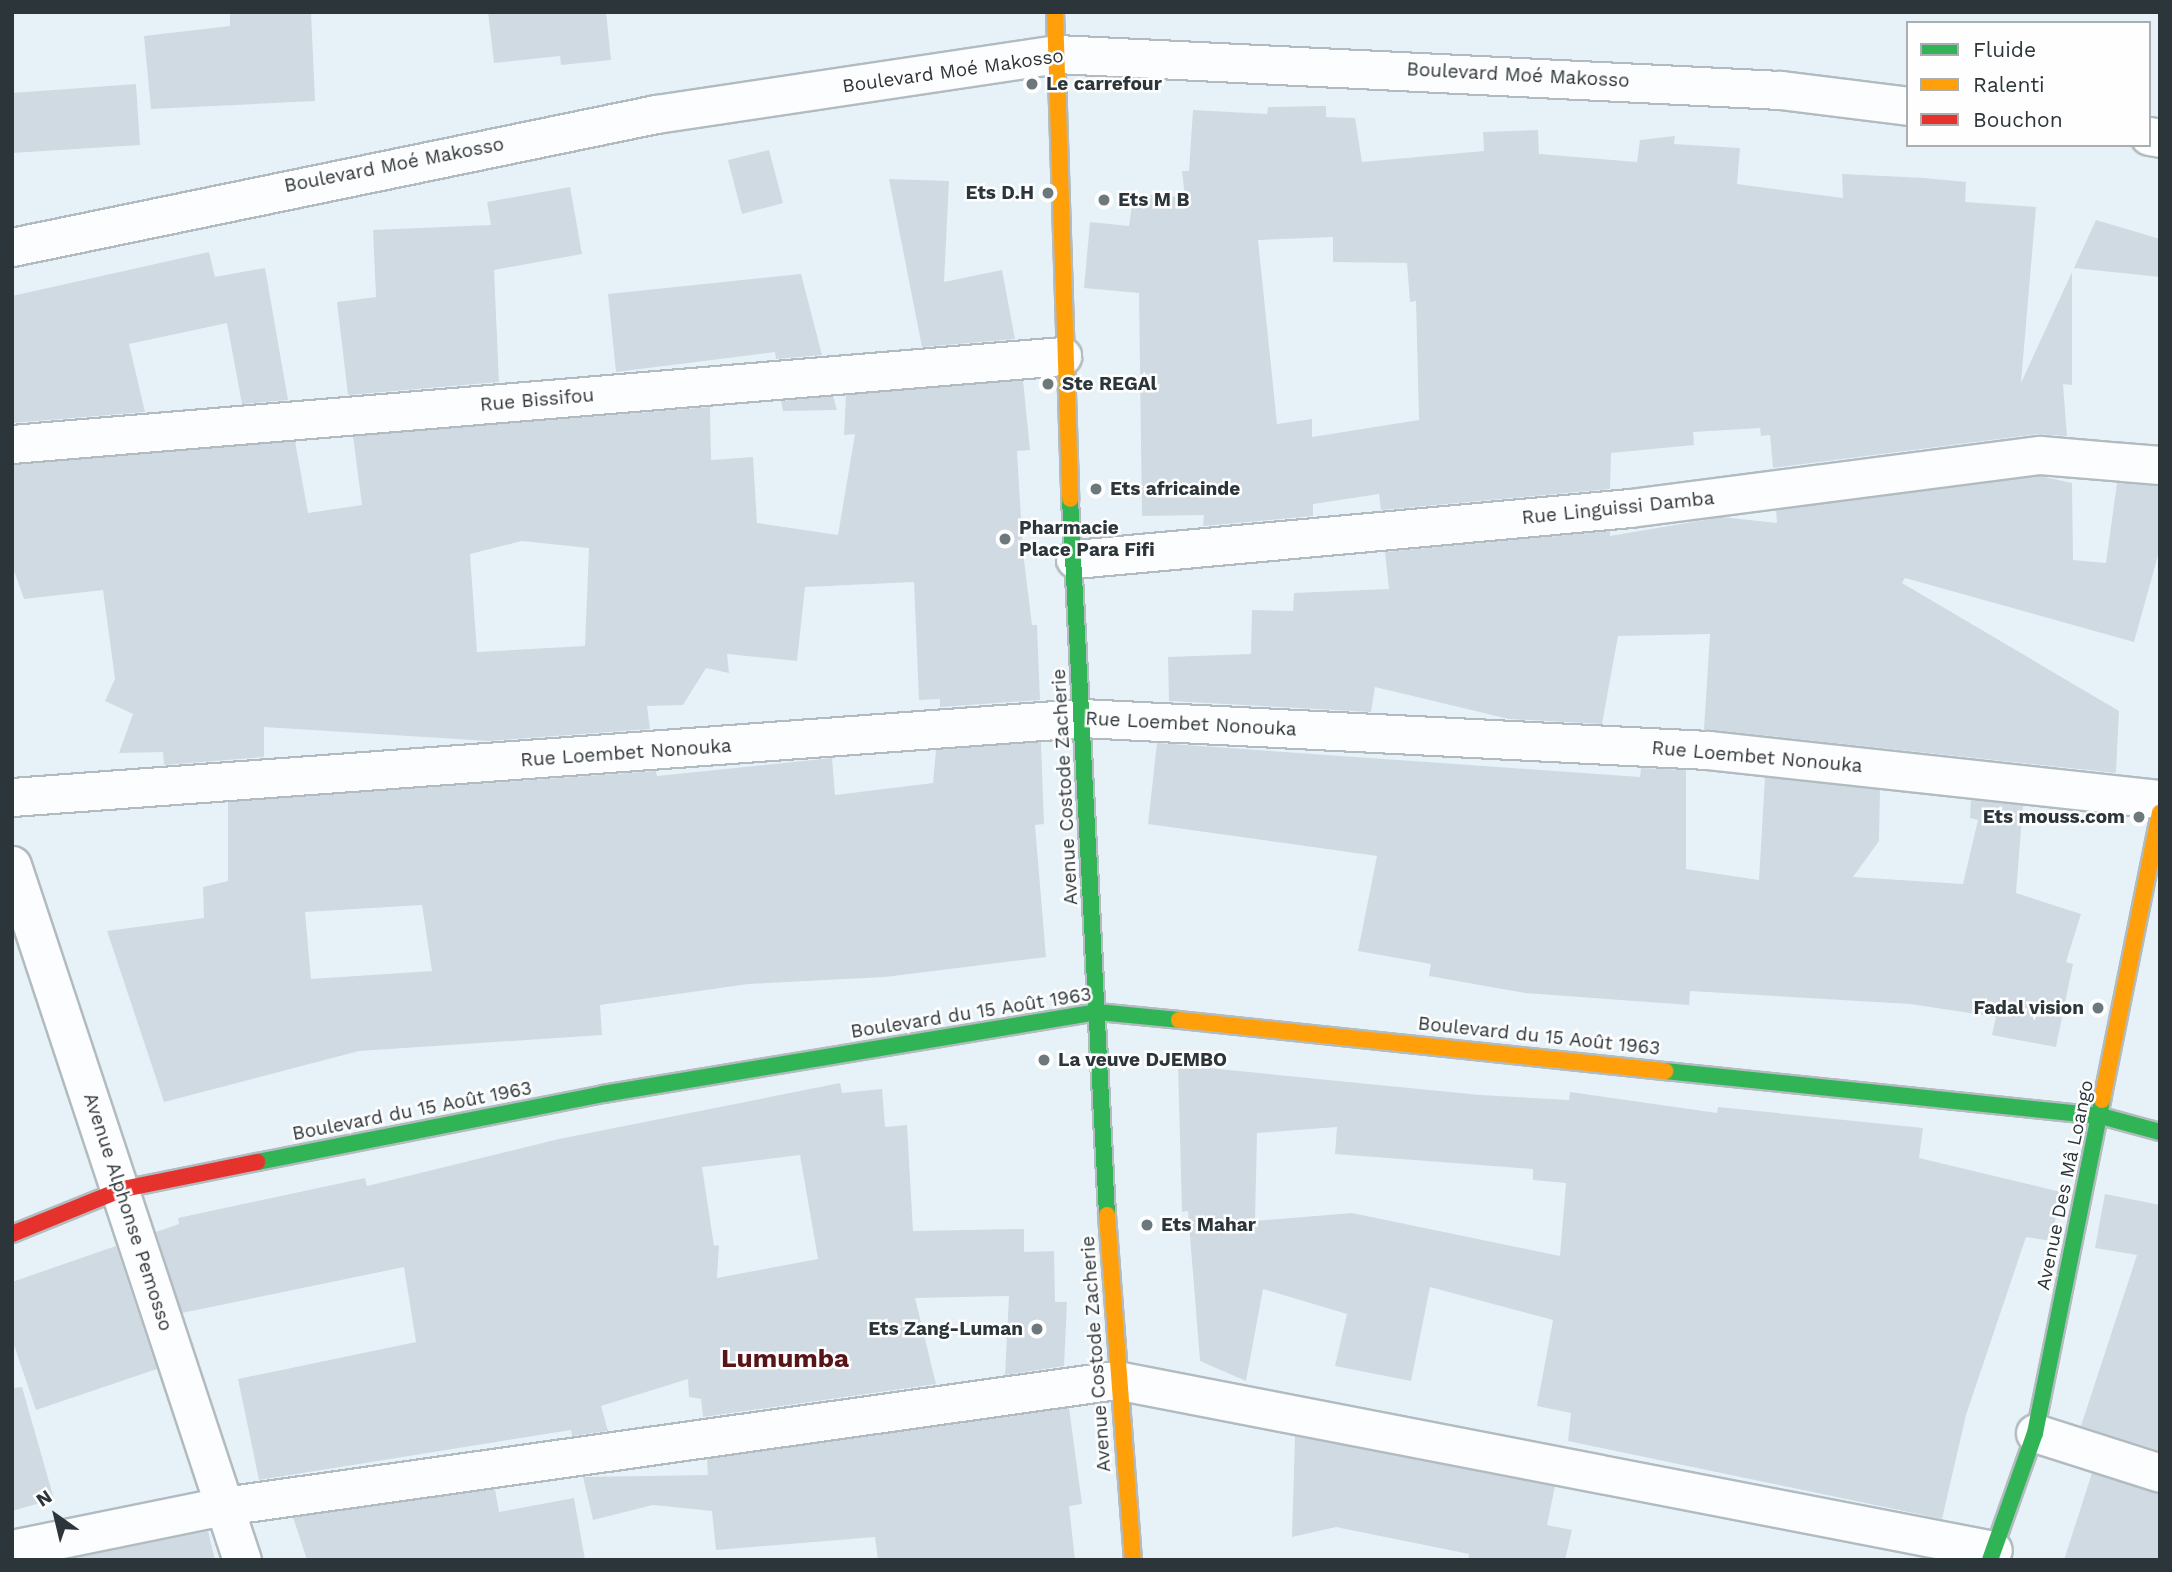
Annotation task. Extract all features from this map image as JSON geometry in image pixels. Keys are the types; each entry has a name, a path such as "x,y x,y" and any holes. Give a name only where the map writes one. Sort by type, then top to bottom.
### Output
{"street":[{"name":"Avenue Costode Zacherie","path":"1055,12 1062,356 1075,559 1116,1380 1133,1560"},
{"name":"Boulevard Moé Makosso","path":"12,247 656,114 1057,54 1766,89 1906,106"},
{"name":"Rue Bissifou","path":"12,444 1062,356"},
{"name":"Rue Linguissi Damba","path":"1075,559 1630,509 2040,455 2160,465"},
{"name":"Rue Loembet Nonouka","path":"12,797 1082,718 1708,750 2160,799"},
{"name":"Avenue Des Mâ Loango","path":"1991,1555 2035,1433 2160,813"},
{"name":"Avenue Alphonse Pemosso","path":"12,865 20,920 122,1189 242,1560"},
{"name":"Boulevard du 15 Août 1963","path":"12,1234 122,1189 603,1094 1098,1012 2101,1116 2160,1132"},
{"path":"12,1549 224,1506 1116,1380 1991,1555"},
{"path":"2035,1433 2160,1473"}],"building":[{"path":"311,12 315,101 151,109 144,36 230,26 230,13"},
{"path":"488,12 606,12 611,60 561,65 560,56 494,63"},
{"path":"136,84 140,145 12,153 12,93"},
{"path":"1326,106 1326,117 1355,118 1362,162 1484,151 1483,132 1538,130 1539,154 1637,162 1640,140 1675,136 1674,144 1740,148 1737,184 1843,198 1842,174 1924,178 1966,182 1965,202 2036,207 2021,383 2072,272 2072,385 2063,384 2067,436 2037,434 1773,468 1770,435 1761,436 1760,428 1693,432 1694,445 1611,453 1610,489 1381,510 1379,494 1313,504 1313,516 1203,526 1204,515 1142,516 1139,293 1084,288 1090,222 1129,226 1132,205 1146,207 1147,195 1185,197 1182,171 1189,171 1193,110 1267,114 1268,107","holes":["1333,237 1333,262 1407,263 1410,302 1416,301 1419,420 1312,437 1312,419 1277,424 1258,240"]},
{"path":"769,150 783,203 742,214 728,160"},
{"path":"889,179 949,181 944,282 1002,270 1015,339 922,347"},
{"path":"570,187 582,254 494,270 499,382 348,395 337,302 376,297 373,230 491,225 487,202"},
{"path":"2096,220 2160,239 2160,277 2074,268"},
{"path":"209,252 215,277 265,268 288,400 242,404 227,323 129,344 145,412 12,423 12,296"},
{"path":"801,274 822,355 776,359 775,352 616,372 608,294"},
{"path":"1023,380 1030,450 1017,451 1023,552 1032,625 1037,625 1040,700 940,707 940,699 919,700 914,582 805,587 797,661 727,654 729,673 706,668 683,705 647,706 650,729 489,741 264,727 264,757 164,765 163,752 119,753 133,714 105,701 115,679 103,590 24,599 12,565 12,465 295,441 308,513 362,505 353,436 710,407 711,460 753,457 757,523 838,535 855,434 844,435 846,395","holes":["522,541 589,548 585,646 477,652 470,554"]},
{"path":"833,396 837,410 783,411 781,401"},
{"path":"2040,476 2072,483 2073,560 2106,563 2117,483 2160,486 2160,548 2134,642 1905,578 1902,583 2119,711 2116,773 1704,729 1710,634 1618,636 1602,724 1509,719 1375,687 1371,712 1169,701 1168,657 1251,654 1252,610 1293,611 1294,593 1389,589 1385,552 1610,531 1610,536 1722,517 1777,523 1776,510"},
{"path":"1041,742 1044,824 1035,825 1046,957 885,977 748,984 600,1005 602,1035 359,1051 164,1102 107,931 204,918 203,887 228,881 228,802 656,771 657,776 832,758 835,795 933,783 936,750","holes":["422,905 432,971 311,979 305,912"]},
{"path":"1157,743 1640,777 1641,768 1686,770 1686,869 1759,880 1765,777 1880,790 1879,841 1853,877 1963,884 1978,820 1970,818 1971,800 2023,805 2016,893 2081,914 2066,962 2073,964 2056,1047 1992,1035 1996,1017 1910,1004 1690,991 1689,1005 1525,993 1429,976 1431,964 1358,951 1377,856 1148,824"},
{"path":"1178,1065 1480,1095 1569,1100 1570,1092 1717,1113 1718,1107 1923,1128 1919,1158 2061,1192 2051,1241 2026,1237 1966,1415 1942,1519 1568,1441 1571,1413 1537,1406 1553,1320 1430,1287 1411,1381 1335,1366 1347,1314 1263,1289 1246,1381 1200,1361 1188,1211 1182,1212","holes":["1337,1127 1335,1154 1533,1169 1533,1180 1566,1183 1560,1256 1352,1213 1255,1221 1257,1133"]},
{"path":"840,1083 842,1093 882,1089 885,1127 907,1125 913,1231 1024,1229 1024,1252 1054,1251 1055,1302 1067,1302 1064,1366 1005,1375 1009,1296 915,1298 936,1384 703,1417 701,1399 689,1397 688,1379 601,1406 608,1431 572,1436 571,1430 259,1480 238,1379 416,1342 404,1267 182,1313 156,1232 179,1224 178,1218 365,1178 367,1186 559,1139","holes":["800,1155 818,1259 717,1278 719,1245 714,1246 702,1167"]},
{"path":"2105,1194 2160,1205 2160,1451 2081,1426 2137,1255 2095,1248"},
{"path":"116,1246 157,1369 36,1410 12,1339 12,1282"},
{"path":"22,1387 54,1499 12,1511 12,1388"},
{"path":"1069,1408 1082,1504 1069,1506 1075,1560 878,1560 875,1537 716,1550 712,1511 653,1505 593,1520 583,1477 708,1475 707,1459"},
{"path":"1295,1436 1555,1486 1547,1525 1572,1530 1565,1560 1468,1560 1469,1554 1336,1527 1292,1537"},
{"path":"2092,1473 2160,1493 2160,1560 2064,1560"},
{"path":"495,1489 499,1512 574,1498 585,1560 307,1560 293,1517"},
{"path":"208,1531 215,1560 80,1560 79,1557"}],"traffic: fast":[{"path":"1070,499 1107,1215"},
{"path":"257,1162 603,1094 1098,1012 1179,1020"},
{"path":"1665,1071 2101,1116 2160,1132"},
{"path":"1990,1560 2035,1433 2102,1100"}],"traffic: slow":[{"path":"1055,12 1070,499"},
{"path":"2102,1100 2160,813"},
{"path":"1179,1020 1665,1071"},
{"path":"1107,1215 1133,1560"}],"traffic: jam":[{"path":"12,1234 123,1189 257,1162"}],"place":[{"name":"Le carrefour","path":"1032,84"},
{"name":"Ets D.H","path":"1048,193"},
{"name":"Ets M B","path":"1104,200"},
{"name":"Ste REGAl","path":"1048,384"},
{"name":"Ets africainde","path":"1096,489"},
{"name":"Pharmacie Place Para Fifi","path":"1005,539"},
{"name":"Ets mouss.com","path":"2139,817"},
{"name":"Fadal vision","path":"2098,1008"},
{"name":"La veuve DJEMBO","path":"1044,1060"},
{"name":"Ets Mahar","path":"1147,1225"},
{"name":"Ets Zang-Luman","path":"1037,1329"}],"district":[{"name":"Lumumba","path":"785,1359"}]}
